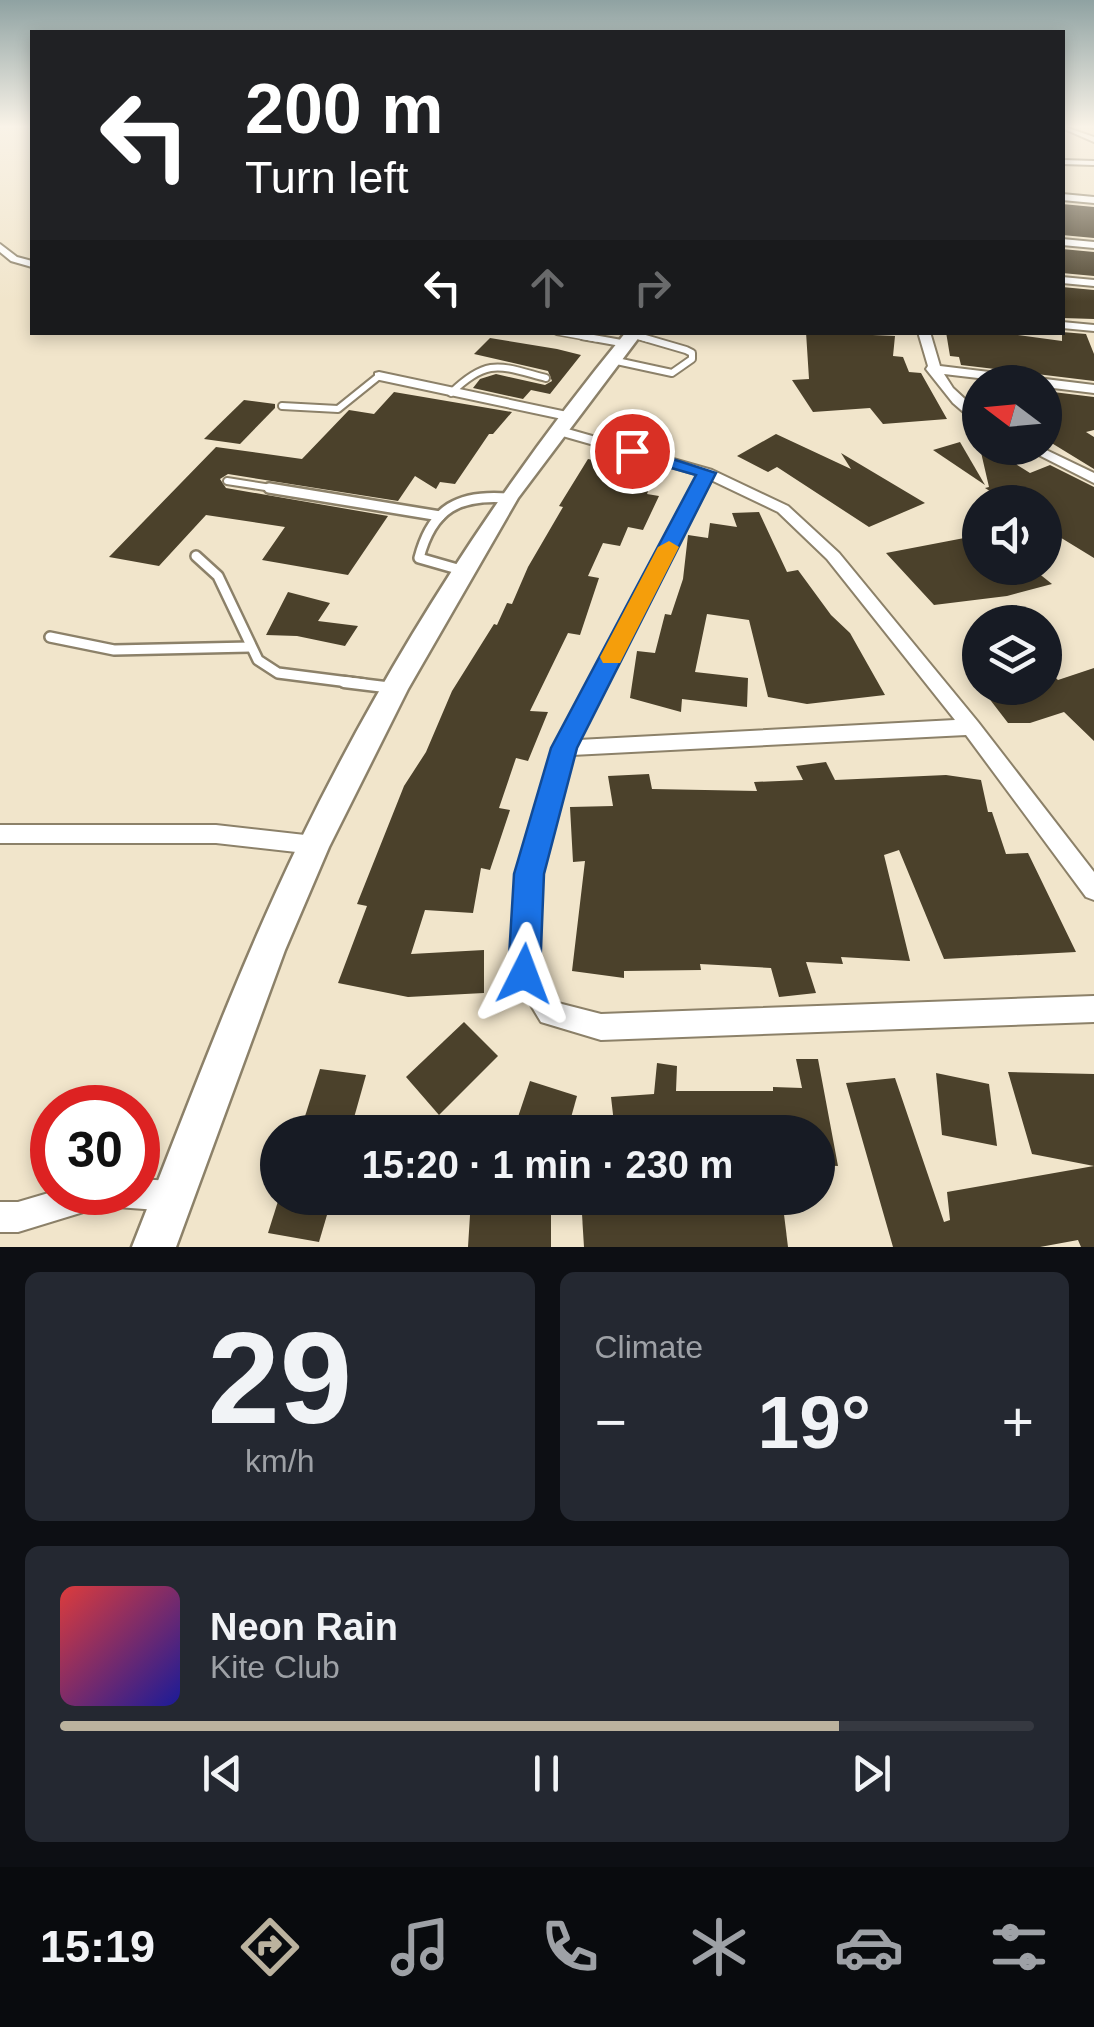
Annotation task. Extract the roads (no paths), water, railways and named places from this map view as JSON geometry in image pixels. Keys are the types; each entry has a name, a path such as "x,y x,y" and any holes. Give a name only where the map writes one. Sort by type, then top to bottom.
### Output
{"main road":[{"path":"154,1247 268,950 314,845 395,688 508,498 627,343"}],"street":[{"path":"1065,197 1094,200"},
{"path":"1065,242 1094,245"},
{"path":"0,247 14,259 30,263"},
{"path":"1065,280 1094,283"},
{"path":"1065,325 1094,328"},
{"path":"925,335 932,369 944,389 962,404"},
{"path":"932,369 962,373"},
{"path":"380,376 562,423 707,473 782,509 833,556 1094,890"},
{"path":"1062,386 1094,390"},
{"path":"1062,463 1094,480"},
{"path":"707,473 564,748 528,890 524,974 550,1012 600,1027 1094,1009"},
{"path":"564,748 971,728"},
{"path":"0,834 216,834 314,845"},
{"path":"160,1195 172,1196"},
{"path":"0,1217 30,1213"}],"lane":[{"path":"594,335 686,350 692,353 692,359 672,373 627,343"},
{"path":"451,393 474,368 487,364 546,378"},
{"path":"282,406 338,409 380,376"},
{"path":"227,481 440,516"},
{"path":"464,570 419,558 420,549 450,504 466,495 508,498"},
{"path":"196,556 218,576 258,660 278,673 395,688"},
{"path":"50,637 114,650 250,647"}]}
